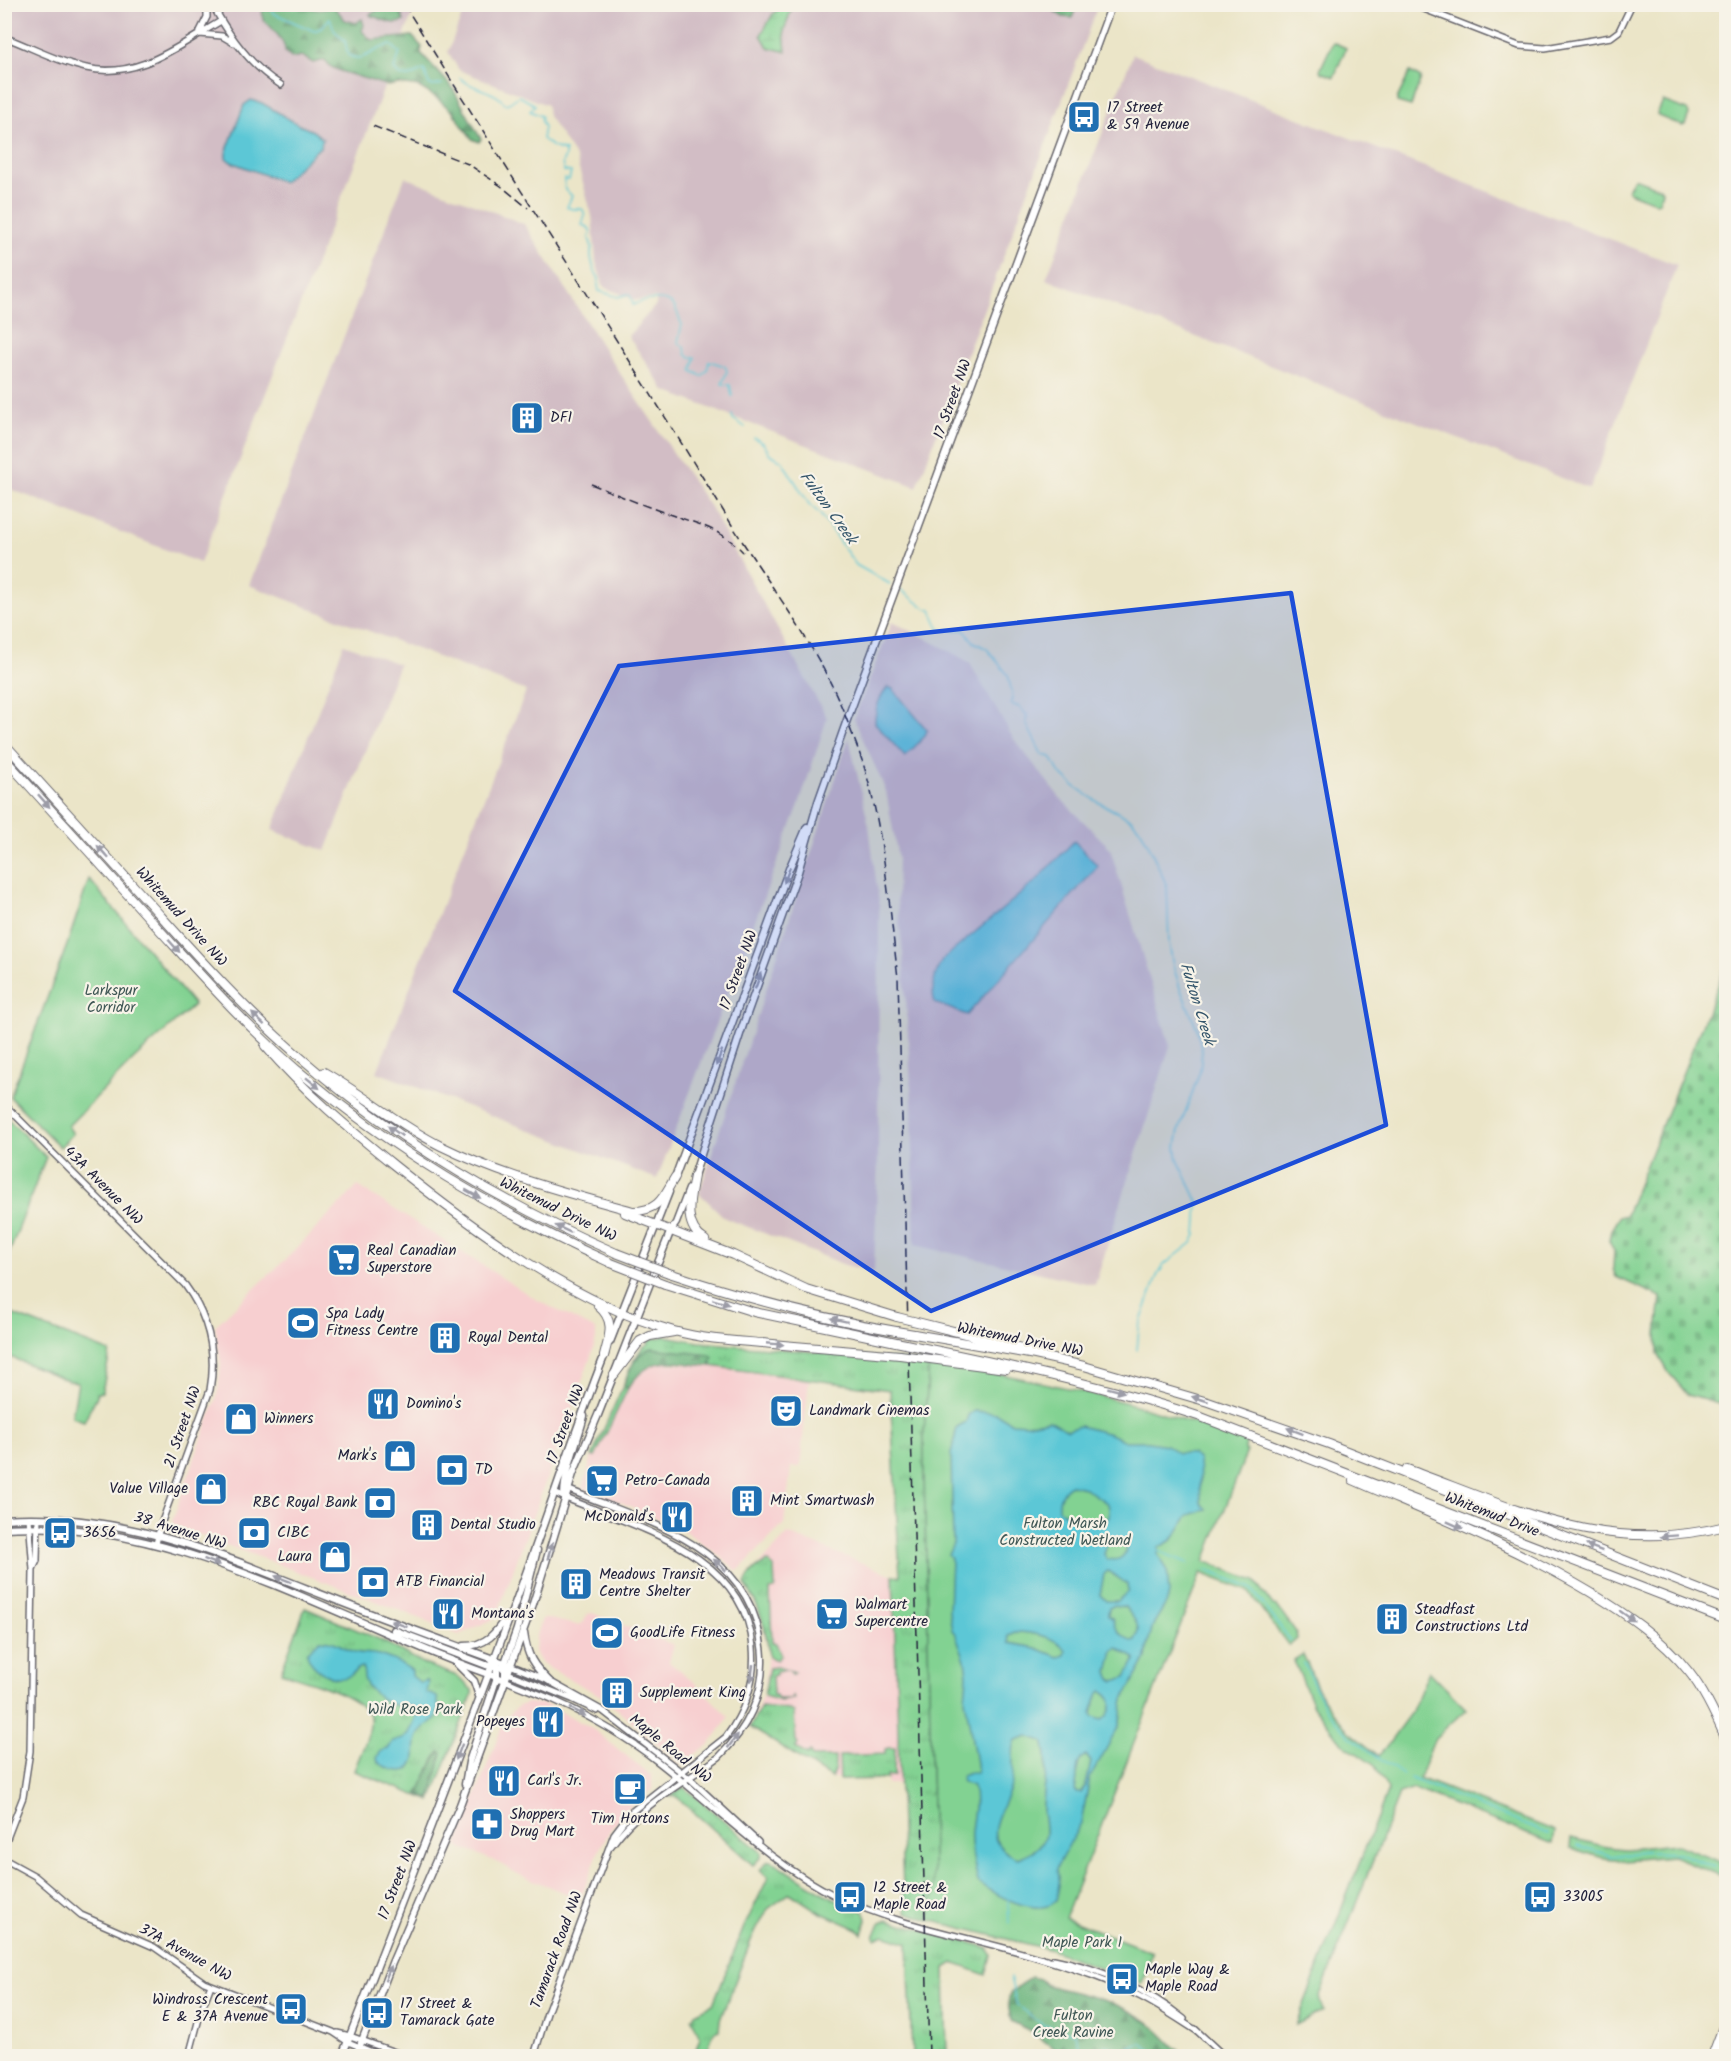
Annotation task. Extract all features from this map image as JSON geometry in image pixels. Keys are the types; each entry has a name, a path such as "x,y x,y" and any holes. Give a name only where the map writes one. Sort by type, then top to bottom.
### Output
{"highway":[{"name":"Whitemud Drive NW","path":"4,743 219,979 302,1059 369,1112 470,1180 558,1228 669,1274 759,1301 809,1314 1084,1366 1140,1381 1256,1418"},
{"name":"Whitemud Drive NW","path":"4,758 211,986 295,1068 358,1119 405,1152 508,1214 611,1263 665,1284 754,1312 1078,1380 1158,1402 1248,1434"},
{"path":"239,1015 291,1076 388,1160 483,1232 588,1298 621,1314 676,1331 726,1341 900,1355 1078,1380"},
{"path":"302,1059 345,1084 396,1120 440,1145 514,1178 643,1211 660,1202 675,1177"},
{"path":"694,1176 689,1206 695,1230 698,1235 733,1255"},
{"path":"555,1190 657,1224 733,1255 806,1289 897,1317 1025,1348 1084,1366"},
{"path":"588,1298 608,1316 609,1328 604,1356"},
{"path":"614,1375 640,1341 650,1336 676,1331"},
{"name":"Whitemud Drive","path":"1256,1418 1329,1444 1726,1600"},
{"name":"Whitemud Drive","path":"1248,1434 1726,1620"},
{"path":"1267,1442 1533,1560 1609,1603 1663,1643 1681,1662 1707,1700 1726,1740"},
{"path":"1329,1444 1552,1521 1586,1530 1651,1537 1680,1535 1726,1526"},
{"path":"1712,2056 1726,2019"},
{"path":"1717,2056 1726,2034"}],"main road":[{"name":"17 Street NW","path":"563,1487 579,1438 589,1395 675,1177 789,868 818,802 1112,4"},
{"name":"17 Street NW","path":"342,2056 352,2042 554,1493 563,1487 614,1375 670,1230 676,1223 694,1176 743,1024 798,872 818,802"},
{"path":"503,1671 523,1631 566,1498 563,1487"},
{"name":"38 Avenue NW","path":"4,1519 38,1518 97,1522 158,1534 195,1545 454,1644 492,1663"},
{"path":"503,1671 517,1629 543,1523"},
{"name":"38 Avenue NW","path":"4,1528 38,1527 102,1533 156,1544 215,1563 368,1623 488,1674 503,1671"},
{"path":"454,1644 467,1646 491,1638 513,1606"},
{"path":"368,1623 492,1663 503,1671"},
{"path":"523,1631 530,1658 549,1681"},
{"path":"454,1660 474,1681 480,1697"},
{"name":"17 Street NW","path":"352,2042 362,2040 465,1791 465,1775 469,1762 503,1671"},
{"name":"17 Street NW","path":"352,2042 356,2056"}],"street":[{"path":"198,34 205,22 207,4"},
{"path":"212,4 239,46 281,85"},
{"path":"1411,4 1519,46 1533,48 1611,37 1619,31 1632,4"},
{"path":"4,37 85,68 115,71 144,64 221,21"},
{"path":"198,34 222,36 239,46"},
{"name":"43A Avenue NW","path":"4,1104 184,1285"},
{"name":"21 Street NW","path":"156,1544 205,1407 213,1374 213,1353 206,1321 195,1299 184,1285"},
{"name":"Tamarack Road NW","path":"563,1487 657,1524 692,1543 725,1569 736,1581 754,1614 763,1656 762,1675 756,1701 750,1717 730,1746 720,1757 655,1800 631,1821 606,1853"},
{"name":"Tamarack Road NW","path":"534,2056 547,2013 614,1834 630,1814 726,1737 737,1722 753,1678 750,1631 744,1611 724,1581 684,1549 644,1529 554,1493"},
{"path":"4,1846 23,1797 30,1751 33,1570 29,1518"},
{"path":"33,1570 37,1561 38,1518"},
{"path":"503,1671 572,1699 618,1722"},
{"name":"Maple Road NW","path":"503,1671 549,1681 587,1700 618,1722 680,1776"},
{"name":"Maple Road NW","path":"503,1671 588,1717 645,1752 686,1780 734,1827 769,1854 804,1878 837,1896 872,1912 1026,1954 1119,1986 1147,2000 1197,2031 1224,2056"},
{"name":"37A Avenue NW","path":"4,1859 35,1876 86,1918 154,1947 211,1985 333,2032 352,2042"},
{"path":"189,2056 211,1985"},
{"path":"352,2042 362,2040 406,2056"},
{"path":"352,2042 382,2056"}],"highlighted area":[{"path":"1291,593 1386,1125 931,1311 455,991 619,666"}],"shaded area":[{"path":"1046,4 1063,17 1072,18 1077,5 1098,5 917,487 665,391 628,336 656,305 656,298 636,300 604,287 596,262 592,216 576,158 548,116 547,105 459,70 448,52 466,5"},
{"path":"4,5 416,5 200,563 5,487"},
{"path":"1133,54 1677,265 1590,489 1046,279"},
{"path":"405,177 524,224 609,357 710,507 827,718 800,802 657,1179 377,1072 526,691 249,585"},
{"path":"892,622 969,662 1013,738 1061,799 1110,848 1170,1046 1095,1285 915,1245 912,1103 903,953 897,900 898,858 886,791 854,719"},
{"path":"344,644 399,664 326,851 272,830"},
{"path":"849,738 869,826 879,903 878,1160 874,1272 845,1265 725,1218 699,1193"},
{"path":"358,1186 537,1300 596,1330 591,1356 496,1618 459,1635 174,1525 172,1521 218,1394 221,1364 215,1326"},
{"path":"662,1363 710,1366 809,1380 800,1467 791,1467 784,1524 739,1570 683,1530 583,1488 592,1456 596,1457 628,1388 644,1368"},
{"path":"788,1534 893,1575 900,1784 887,1784 887,1779 831,1778 750,1727 764,1692 768,1652 761,1615 745,1584 746,1579"},
{"path":"592,1613 674,1645 669,1662 695,1683 729,1717 710,1744 681,1764 601,1696 540,1661 535,1652 542,1619 577,1625 583,1623 588,1614"},
{"path":"527,1703 543,1704 554,1708 594,1730 652,1776 652,1789 631,1805 612,1827 600,1848 580,1899 456,1846 505,1719 518,1706"}],"green space":[{"path":"262,5 311,5 311,8 319,10 333,5 345,20 356,23 362,19 364,25 362,31 371,40 412,36 422,47 421,53 452,87 481,139 479,142 472,139 452,111 419,87 398,84 388,86 340,71 331,67 325,60 313,63 302,56 291,58 285,52 277,34 263,20"},
{"path":"374,5 398,5 404,21 391,23 371,16 370,14 377,11"},
{"path":"783,5 800,5 792,7 784,31 786,52 768,47 761,35 773,14"},
{"path":"1046,5 1077,5 1072,18 1063,17"},
{"path":"1333,42 1346,48 1334,77 1320,70"},
{"path":"1410,72 1421,78 1411,106 1397,102"},
{"path":"1663,101 1687,110 1689,114 1685,125 1682,126 1658,116"},
{"path":"1634,178 1660,188 1662,191 1659,202 1629,192 1628,189"},
{"name":"Larkspur Corridor","path":"89,879 194,1005 133,1060 68,1126 73,1134 60,1147 10,1097 67,945"},
{"path":"1726,965 1726,1406 1688,1395 1669,1373 1658,1354 1657,1334 1661,1297 1616,1277 1613,1269 1614,1251 1609,1241 1611,1230 1619,1217 1626,1215"},
{"path":"5,1116 46,1157 5,1264"},
{"path":"4,1311 110,1352 102,1392 97,1393 84,1421 72,1417 78,1382 70,1381 5,1355"},
{"path":"665,1336 699,1342 929,1362 924,1472 934,1893 929,1920 906,1912 903,1890 893,1575 900,1577 890,1390 710,1366 712,1363 648,1349 633,1362 642,1348 649,1343 648,1340"},
{"path":"652,1348 710,1355 713,1358 710,1366 674,1362 655,1364 637,1377 628,1388 623,1386 636,1358"},
{"name":"Fulton Marsh Constructed Wetland","path":"929,1362 1089,1393 1129,1403 1246,1441 1245,1450 1247,1451 1205,1561 1255,1581 1296,1632 1297,1639 1289,1646 1248,1591 1201,1573 1065,1918 1152,1952 1148,1971 1141,1984 1052,1950 929,1920 934,1893 924,1433"},
{"path":"623,1386 628,1388 595,1457 592,1456"},
{"path":"768,1562 774,1567 775,1589 770,1590 772,1643 776,1643 781,1655 777,1660 769,1657 762,1619 745,1584 754,1570"},
{"name":"Wild Rose Park","path":"305,1608 381,1640 424,1664 457,1676 472,1690 431,1801 354,1771 369,1729 370,1718 365,1709 331,1689 281,1672"},
{"path":"1303,1654 1322,1698 1348,1731 1379,1756 1412,1711 1429,1671 1466,1709 1435,1738 1419,1778 1555,1831 1553,1844 1414,1789 1399,1794 1319,1998 1323,2011 1296,2025 1388,1790 1375,1766 1342,1743 1313,1706 1294,1660"},
{"path":"777,1667 788,1670 776,1671 776,1675 772,1676 773,1695 776,1695 778,1699 792,1699 793,1695 794,1699 781,1701 764,1696 769,1668"},
{"path":"761,1707 794,1712 798,1744 796,1748 807,1755 810,1752 812,1757 835,1757 835,1768 831,1778 750,1727"},
{"path":"895,1748 894,1776 887,1776 887,1779 840,1780 839,1756 885,1754 885,1749"},
{"path":"440,1752 442,1753 430,1799 418,1794"},
{"path":"684,1787 761,1852 761,1857 753,1865 677,1797 670,1796"},
{"path":"1571,1838 1626,1849 1675,1844 1721,1862 1722,1876 1673,1856 1624,1860 1603,1858 1570,1848"},
{"path":"768,1861 772,1861 823,1893 865,1912 867,1919 862,1934 858,1929 819,1912 790,1893 768,1909 752,1938 720,2020 719,2030 714,2032 705,2056 694,2056 700,2037 692,2019 695,2013 713,2004 744,1927 768,1877 760,1870"},
{"path":"888,1920 989,1948 991,1955 986,1975 953,1963 945,1968 947,2056 912,2056 908,1943 884,1935 876,1939 874,1937 880,1923"},
{"name":"Fulton Creek Ravine","path":"1031,1977 1040,1979 1046,1985 1094,1997 1128,2010 1152,2024 1184,2056 1063,2056 1034,2033 1011,2021 1008,2003 1010,1993"}],"water":[{"path":"251,100 262,103 313,131 323,139 320,147 283,182 226,158 244,105"},
{"path":"888,687 893,689 927,730 925,736 905,757 875,723 878,704"},
{"path":"1074,841 1098,866 967,1015 935,1003 934,981 942,960 1037,880"},
{"path":"974,1411 996,1413 1012,1423 1027,1424 1049,1420 1068,1430 1080,1426 1110,1434 1125,1441 1166,1445 1178,1453 1193,1454 1199,1460 1201,1503 1207,1510 1189,1516 1173,1538 1159,1547 1158,1555 1167,1569 1169,1593 1167,1602 1154,1623 1146,1658 1124,1699 1119,1726 1090,1778 1081,1823 1057,1869 1059,1885 1056,1901 1048,1906 1028,1906 1016,1903 985,1887 978,1882 972,1855 974,1793 973,1786 962,1782 962,1776 976,1773 977,1769 965,1699 967,1676 965,1660 952,1630 949,1612 951,1559 948,1555 953,1544 951,1454 957,1427 966,1422 968,1415","holes":["1071,1485 1085,1488 1108,1504 1109,1515 1104,1525 1067,1515 1059,1509 1059,1501 1065,1489","1111,1542 1121,1544 1126,1548 1124,1555 1114,1560 1107,1559 1104,1554 1107,1545","1108,1571 1127,1584 1128,1591 1118,1601 1106,1601 1100,1595 1104,1574","1113,1605 1125,1607 1137,1626 1135,1640 1131,1641 1120,1633 1108,1615 1109,1607","1015,1632 1028,1633 1050,1638 1066,1651 1065,1655 1058,1657 1036,1648 1009,1643 1008,1635","1117,1648 1136,1659 1126,1677 1115,1681 1108,1673 1113,1650","1102,1691 1111,1701 1110,1709 1102,1720 1093,1717 1092,1713 1099,1693","1028,1736 1043,1741 1046,1757 1043,1806 1044,1839 1037,1848 1018,1858 1005,1851 997,1843 995,1834 999,1815 1012,1783 1013,1749 1016,1740","1086,1755 1091,1762 1086,1785 1081,1793 1076,1793 1075,1790 1078,1766"]},
{"path":"320,1640 335,1642 355,1652 376,1654 387,1658 410,1669 412,1676 421,1683 426,1680 428,1682 426,1693 438,1700 437,1716 419,1734 414,1761 408,1770 396,1771 378,1762 377,1758 381,1751 388,1749 393,1741 407,1736 416,1717 415,1708 391,1704 380,1698 364,1679 362,1667 345,1678 331,1677 318,1670 309,1659 307,1652"}],"waterway":[{"name":"Fulton Creek","path":"271,4 273,13 314,31 321,28 330,18 334,30 345,41 348,55 359,58 391,45 400,53 394,69 400,76 408,77 424,70 429,84 433,86 442,84"},
{"name":"Fulton Creek","path":"460,78 490,92 505,104 519,96 535,105 530,111 541,116 544,127 542,139 553,147 565,151 562,163 564,171 571,172 569,180 564,179 565,189 572,196 567,207 582,209 584,213 582,225 588,227 591,232 589,238 592,247 591,258 599,278 599,291 618,297 628,294 633,305 648,300 659,300 674,306 682,324 678,342 685,348 686,354 695,357 692,371 702,376 707,371 709,361 725,366 727,371 722,384 730,385 732,396"},
{"name":"Fulton Creek","path":"732,415 733,419 745,427"},
{"name":"Fulton Creek","path":"754,438 763,443 769,453 782,461 809,504 820,514 856,565 890,584"},
{"name":"Fulton Creek","path":"900,589 931,610 940,630 964,630 974,642 987,649 1008,675 1013,699 1011,704 1019,707 1027,715 1026,723 1042,755 1051,757 1059,772 1074,786 1132,820 1142,832 1167,886 1169,943 1173,965 1197,1028 1202,1051 1200,1071 1179,1130 1176,1147 1178,1160 1198,1202 1196,1235 1192,1243 1164,1265 1157,1276 1139,1327 1137,1350"},
{"path":"1158,1551 1188,1563"},
{"path":"1206,1570 1251,1588 1291,1641"},
{"path":"1304,1663 1325,1708 1349,1736 1403,1775"},
{"path":"1410,1778 1548,1834"},
{"path":"1726,1835 1726,1840"},
{"path":"1577,1845 1612,1856 1643,1852 1679,1853 1715,1867"},
{"name":"Fulton Creek","path":"1008,1900 1009,1924"},
{"name":"Fulton Creek","path":"1010,1977 1017,2005 1043,2025 1075,2033 1080,2049 1093,2054 1107,2045 1123,2050 1141,2043 1156,2056"}],"railway":[{"path":"404,4 808,642 836,695 868,780 883,853 898,978 929,2056"},
{"path":"373,126 468,164 528,208"},
{"path":"591,484 704,526 725,537 743,552"}],"place":[{"name":"17 Street & 59 Avenue","path":"1084,117"},
{"name":"DFI","path":"527,418"},
{"name":"Real Canadian Superstore","path":"344,1260"},
{"name":"Spa Lady Fitness Centre","path":"303,1323"},
{"name":"Royal Dental","path":"445,1338"},
{"name":"Domino's","path":"383,1404"},
{"name":"Landmark Cinemas","path":"786,1411"},
{"name":"Winners","path":"241,1419"},
{"name":"Mark's","path":"400,1456"},
{"name":"TD","path":"452,1470"},
{"name":"Petro-Canada","path":"602,1481"},
{"name":"Value Village","path":"211,1489"},
{"name":"Mint Smartwash","path":"747,1501"},
{"name":"RBC Royal Bank","path":"380,1503"},
{"name":"McDonald's","path":"677,1517"},
{"name":"Dental Studio","path":"427,1525"},
{"name":"3656","path":"60,1533"},
{"name":"CIBC","path":"254,1533"},
{"name":"Laura","path":"335,1557"},
{"name":"ATB Financial","path":"373,1582"},
{"name":"Meadows Transit Centre Shelter","path":"576,1584"},
{"name":"Montana's","path":"448,1614"},
{"name":"Walmart Supercentre","path":"832,1614"},
{"name":"Steadfast Constructions Ltd","path":"1392,1619"},
{"name":"GoodLife Fitness","path":"607,1633"},
{"name":"Supplement King","path":"617,1693"},
{"name":"Popeyes","path":"548,1722"},
{"name":"Carl's Jr.","path":"504,1781"},
{"name":"Tim Hortons","path":"630,1789"},
{"name":"Shoppers Drug Mart","path":"487,1824"},
{"name":"12 Street & Maple Road","path":"850,1897"},
{"name":"33005","path":"1540,1897"},
{"name":"Maple Way & Maple Road","path":"1122,1979"},
{"name":"Windross Crescent E & 37A Avenue","path":"291,2009"},
{"name":"17 Street & Tamarack Gate","path":"377,2013"}],"park label":[{"name":"Maple Park 1","path":"1082,1943"}]}
